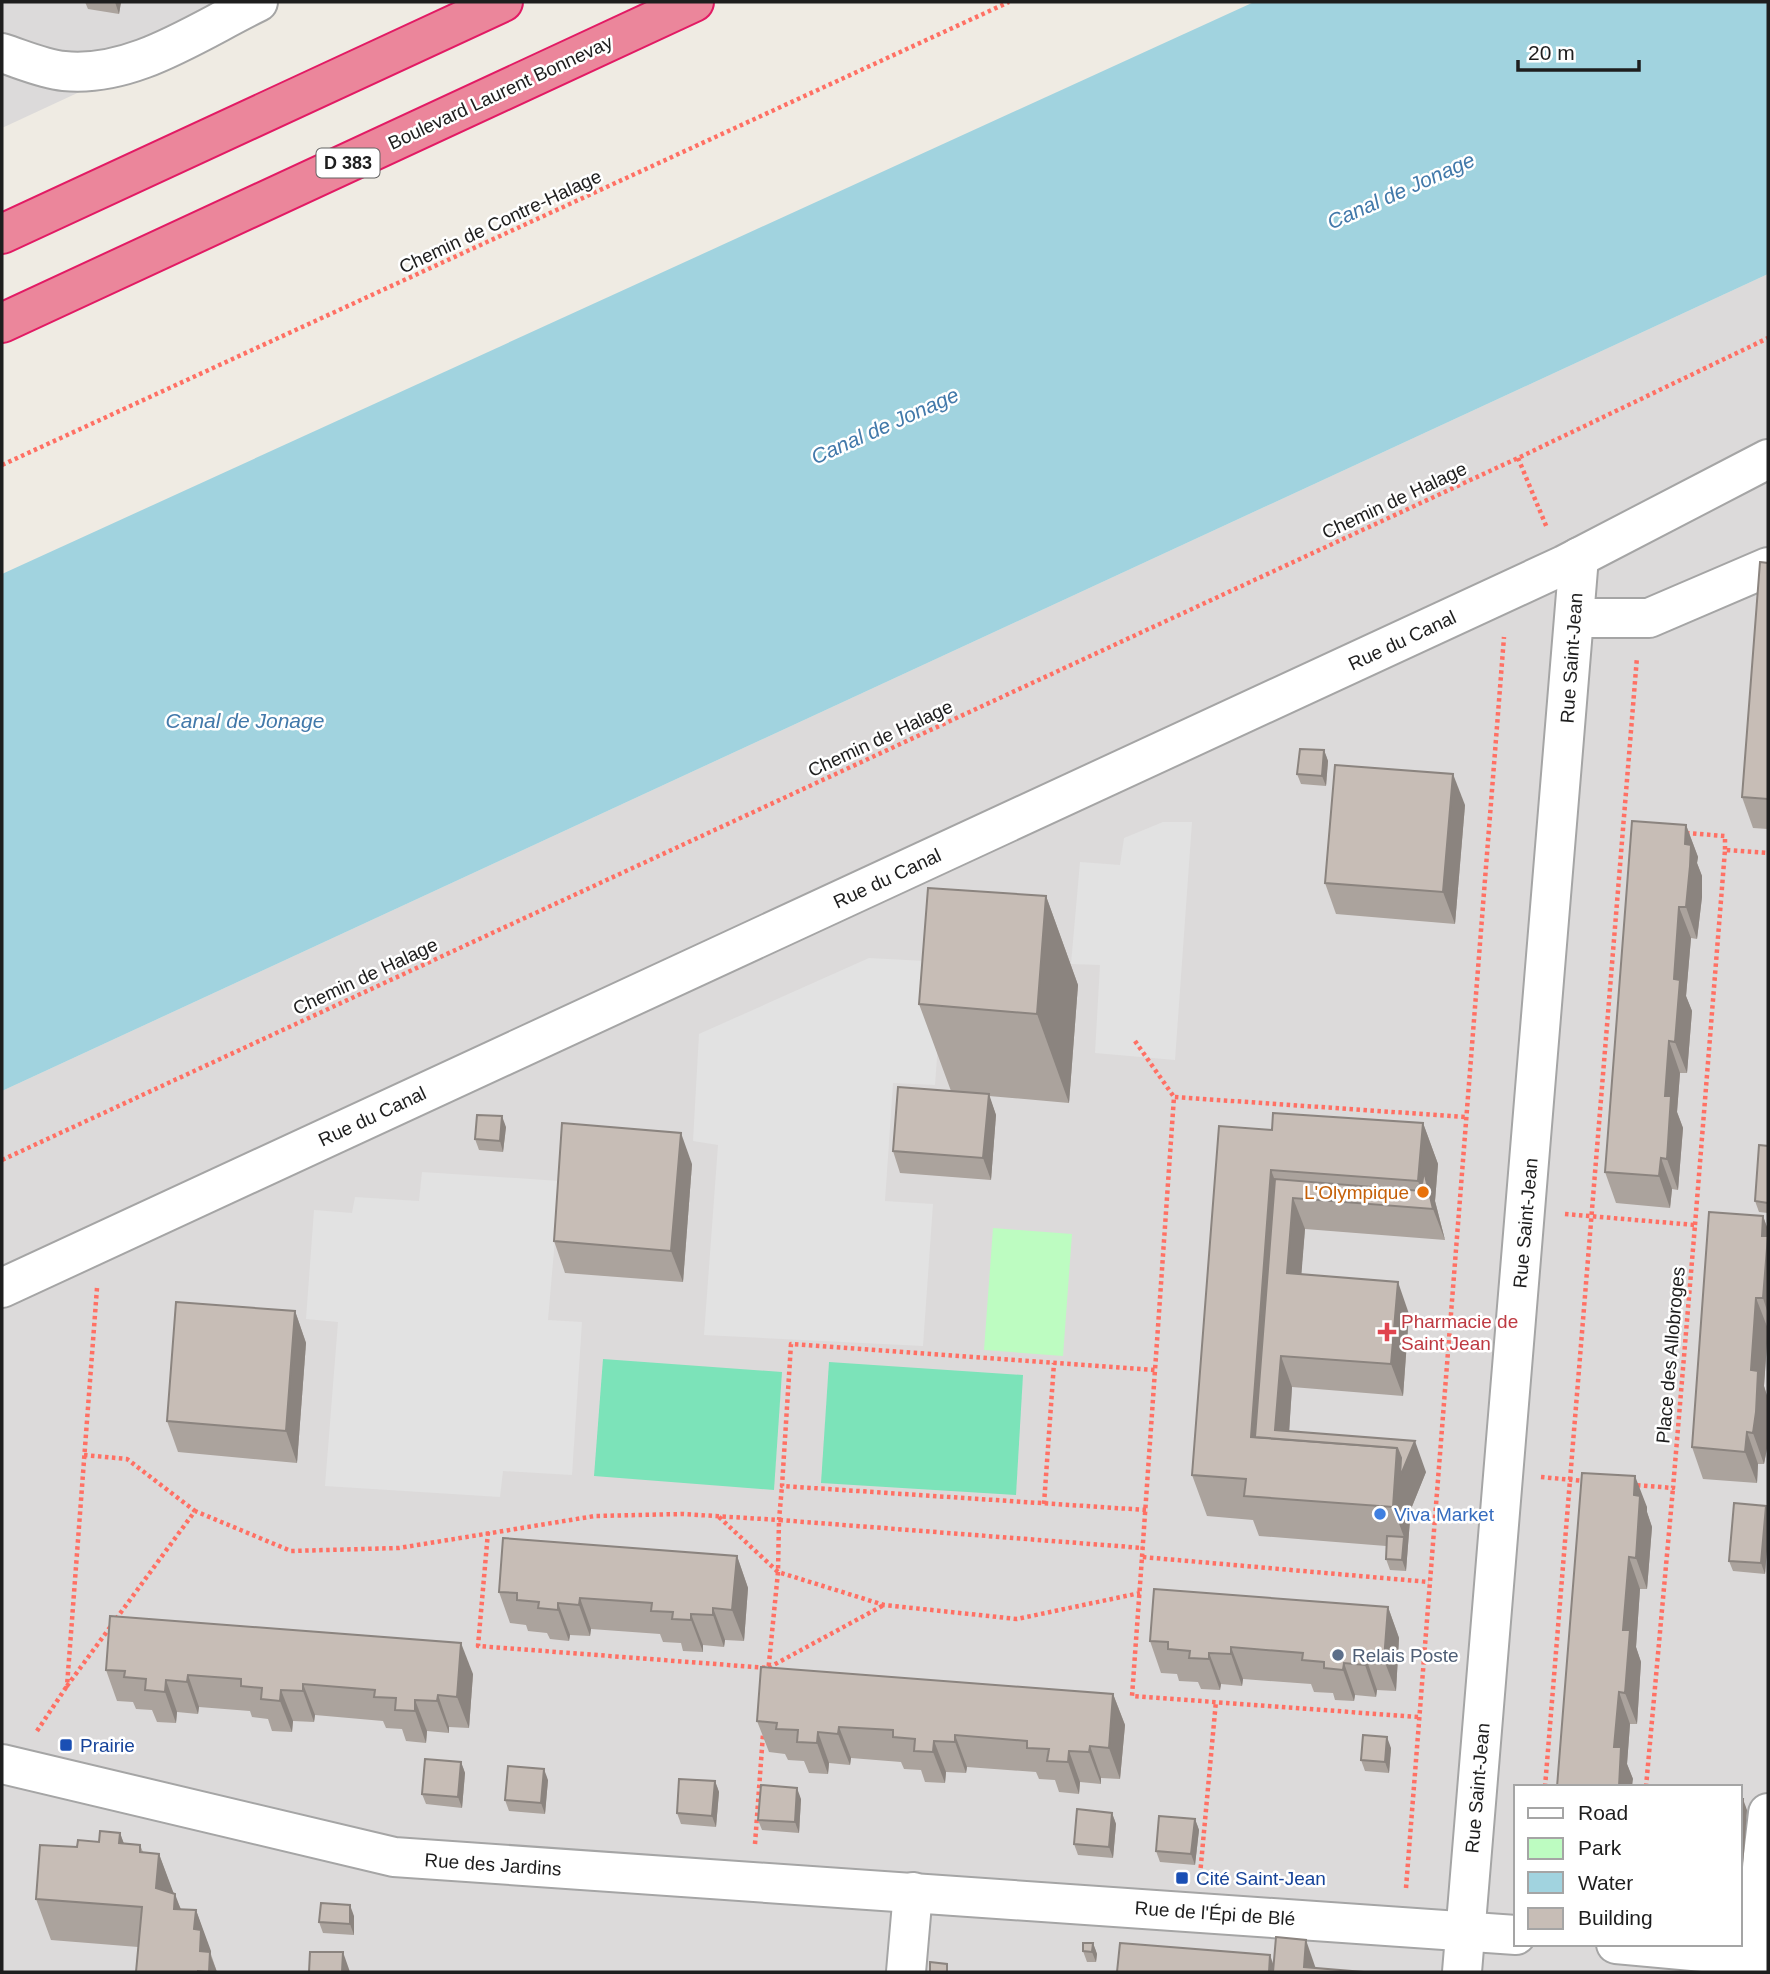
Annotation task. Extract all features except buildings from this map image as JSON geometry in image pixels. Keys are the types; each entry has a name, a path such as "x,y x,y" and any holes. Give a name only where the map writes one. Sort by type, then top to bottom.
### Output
{"highway":[{"path":"2,234 503,2"},
{"name":"Boulevard Laurent Bonnevay","path":"2,323 694,2"}],"street":[{"path":"2,53 61,71 93,72 115,68 151,54 258,2"},
{"name":"Rue du Canal","path":"2,1287 1578,557 1768,459"},
{"name":"Rue Saint-Jean","path":"1462,1972 1578,557"},
{"path":"1575,618 1649,618 1768,567"},
{"name":"Rue des Jardins","path":"2,1764 394,1857 913,1892"},
{"path":"1638,1946 1760,1957 1768,1813"},
{"path":"906,1972 913,1892"},
{"name":"Rue de l'Épi de Blé","path":"913,1892 1467,1912 1514,1934"}],"path":[{"name":"Chemin de Contre-Halage","path":"2,465 1009,2"},
{"name":"Chemin de Halage","path":"2,1160 1518,458 1768,338"},
{"path":"1518,458 1549,534"},
{"path":"1545,1785 1640,618"},
{"path":"1467,1912 1405,1889 1504,634 1491,640"},
{"path":"1623,829 1636,830"},
{"path":"1674,832 1725,835 1725,850 1768,853"},
{"name":"Place des Allobroges","path":"1646,1785 1725,850"},
{"path":"1135,1041 1174,1097 1132,1696 1419,1717"},
{"path":"1174,1097 1465,1117"},
{"path":"1526,1211 1695,1225"},
{"path":"67,1686 97,1285"},
{"path":"767,1682 778,1572 791,1344 1155,1370"},
{"path":"1044,1504 1054,1363"},
{"path":"84,1455 127,1459 195,1511 291,1551 400,1548 595,1516 779,1520 1143,1548"},
{"path":"1504,1475 1596,1482"},
{"path":"1621,1484 1673,1488"},
{"path":"782,1486 1146,1510"},
{"path":"33,1739 67,1686 195,1511"},
{"path":"718,1517 778,1572 884,1605 1017,1619 1140,1593"},
{"path":"488,1532 478,1646 768,1668 884,1605"},
{"path":"1142,1557 1429,1581"},
{"path":"1199,1886 1216,1701"},
{"path":"755,1852 764,1723"}],"shaded area":[{"path":"2,2 273,2 2,128"},
{"path":"1768,274 1768,1972 2,1972 2,1091"},
{"path":"1163,822 1192,822 1175,1060 1095,1053 1100,965 1071,964 1080,862 1120,865 1124,838"},
{"path":"869,958 944,962 935,1085 893,1083 885,1201 933,1204 923,1346 704,1335 718,1145 693,1141 699,1034"},
{"path":"422,1172 560,1181 548,1320 582,1322 572,1475 503,1471 500,1497 325,1486 338,1322 306,1319 314,1210 352,1213 355,1197 419,1201"}],"green space":[{"path":"993,1228 1072,1234 1063,1356 984,1350"},
{"path":"603,1359 782,1372 774,1490 594,1476"},
{"path":"829,1362 1023,1375 1016,1495 821,1483"}],"water":[{"name":"Canal de Jonage","path":"1254,2 1768,2 1768,274 2,1091 2,574"}],"place":[{"name":"L'Olympique","path":"1423,1192"},
{"name":"Pharmacie de Saint Jean","path":"1387,1332"},
{"name":"Viva Market","path":"1380,1514"},
{"name":"Relais Poste","path":"1338,1655"},
{"name":"Prairie","path":"66,1745"},
{"name":"Cité Saint-Jean","path":"1182,1878"}]}
